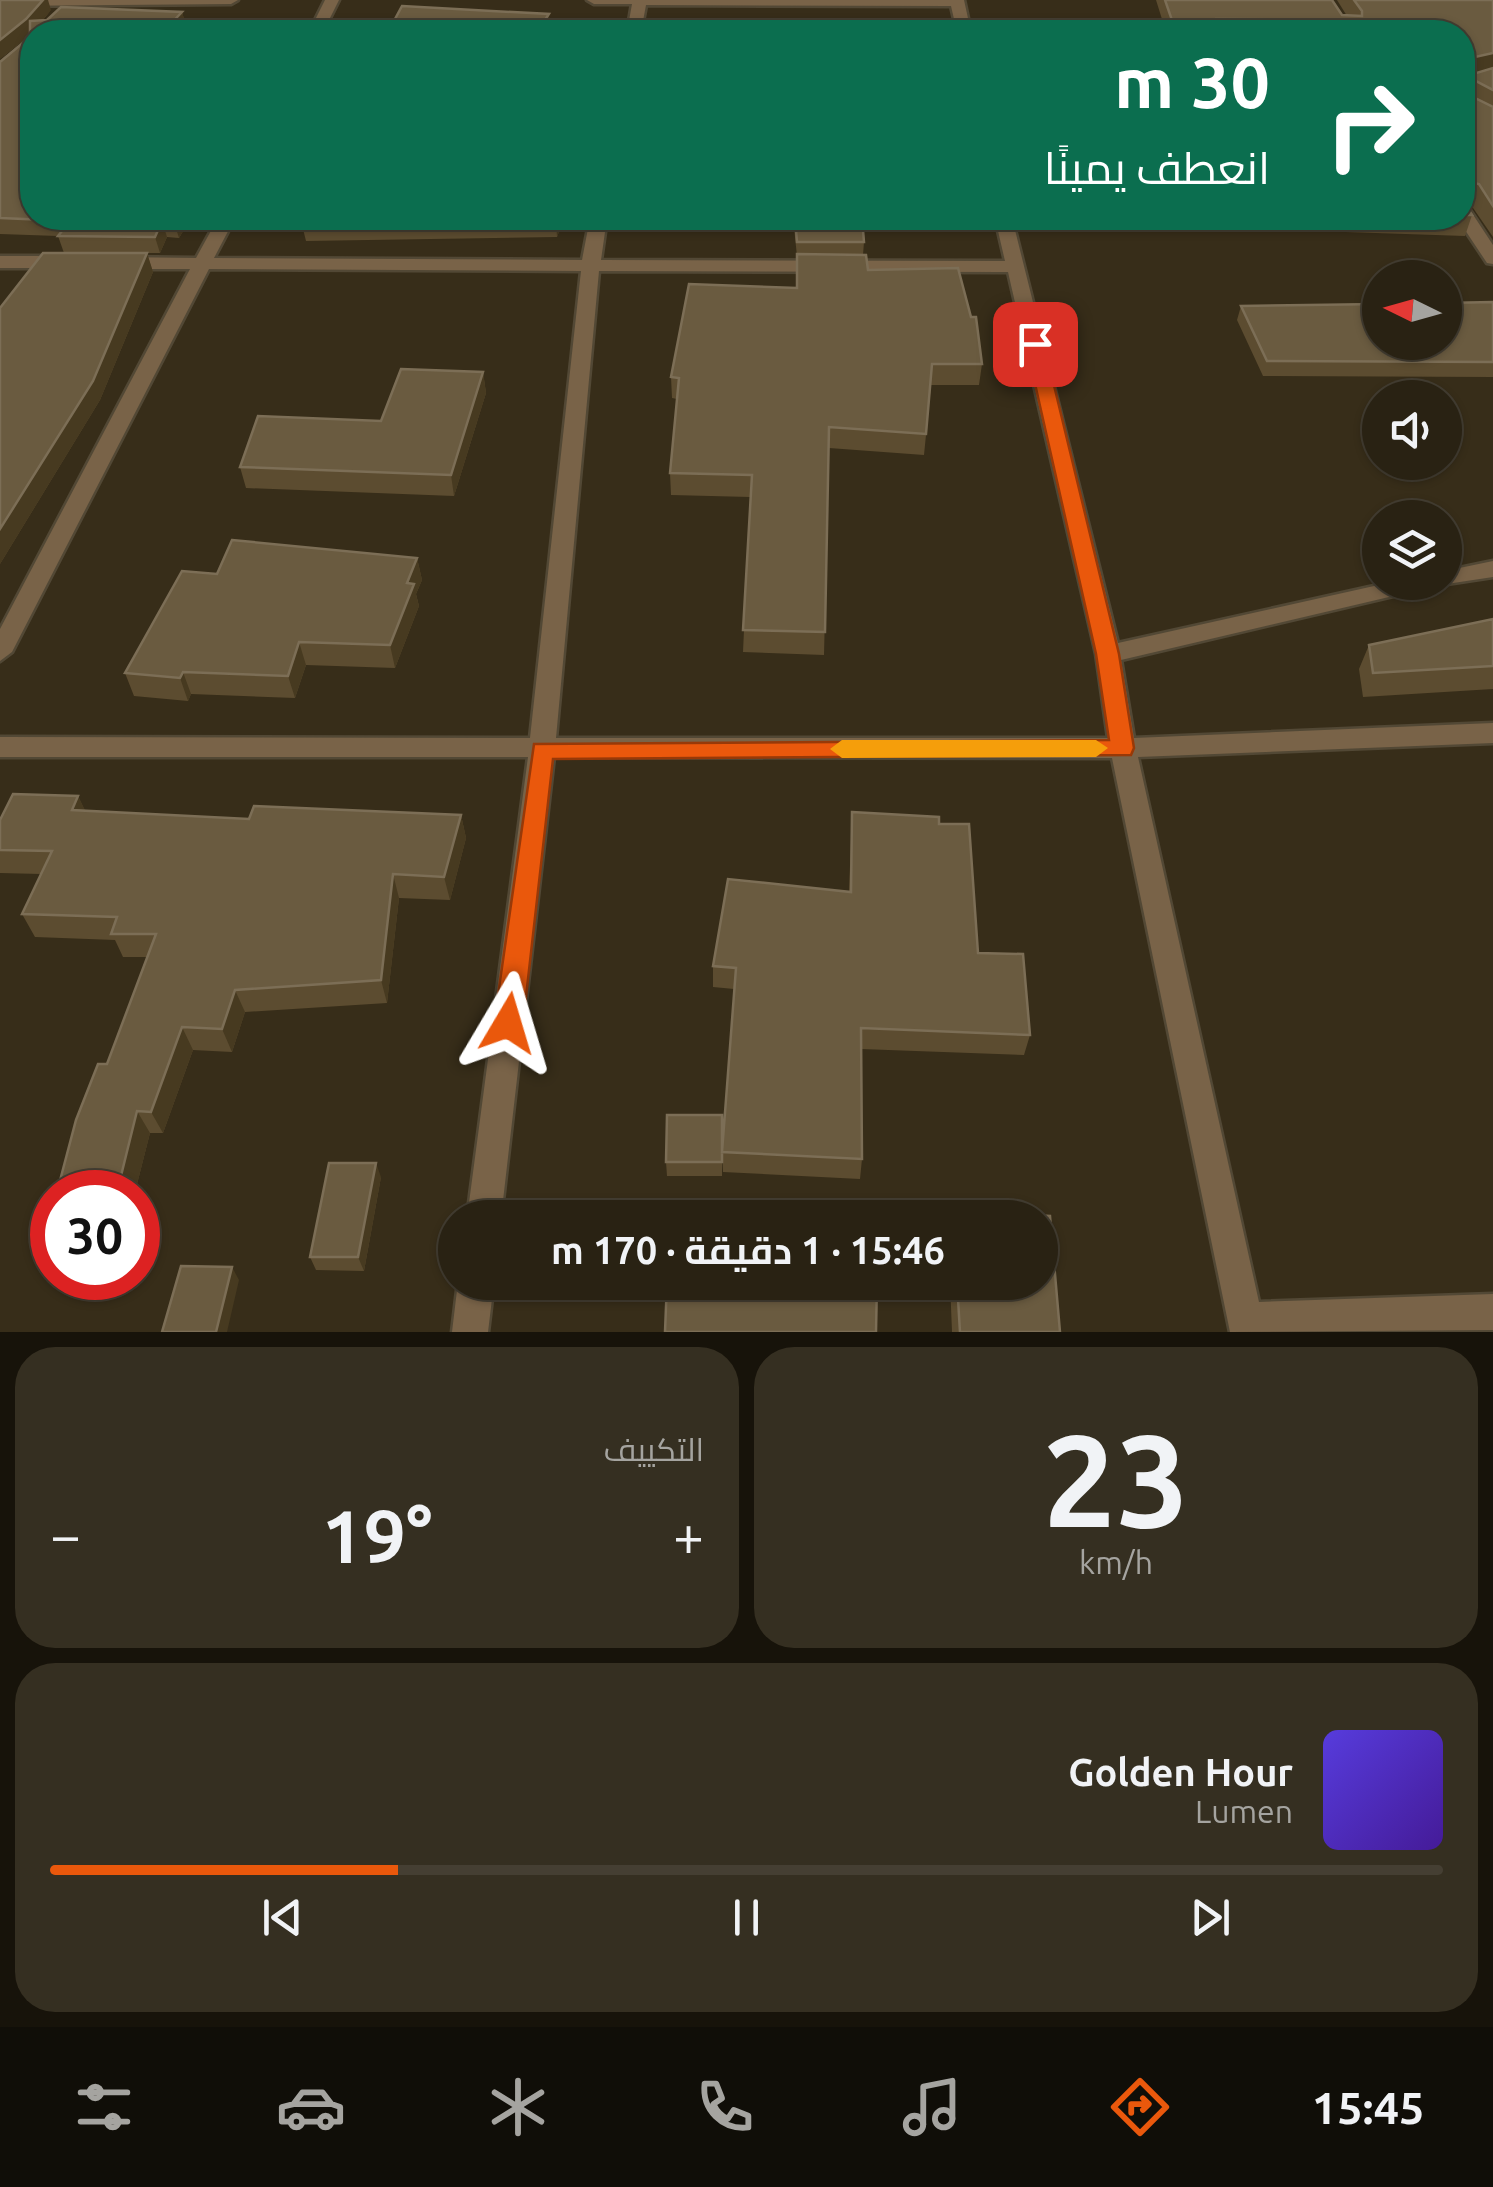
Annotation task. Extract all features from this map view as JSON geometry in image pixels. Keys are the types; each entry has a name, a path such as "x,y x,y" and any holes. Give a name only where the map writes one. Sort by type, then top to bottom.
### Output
{"street":[{"path":"0,2 231,0"},
{"path":"594,0 957,1"},
{"path":"53,20 73,1"},
{"path":"0,652 220,230"},
{"path":"486,1200 542,750 591,263 598,230"},
{"path":"1007,230 1108,654 1122,748 1246,1326 1493,1312"},
{"path":"1474,230 1493,259"},
{"path":"0,262 1016,267"},
{"path":"1462,575 1493,569"},
{"path":"1108,654 1362,597"},
{"path":"0,747 1122,748 1493,733"},
{"path":"470,1332 474,1300"}],"building":[{"path":"0,0 43,0 26,19 0,40"},
{"path":"1165,0 1332,0 1342,15 1362,16 1354,0 1493,0 1493,53 1475,57 1475,20 1172,20"},
{"path":"402,6 549,14 545,20 394,20"},
{"path":"61,7 182,12 174,20 47,20"},
{"path":"20,45 20,219 0,218 0,62"},
{"path":"1493,68 1493,90 1475,81 1475,73"},
{"path":"1475,98 1493,107 1493,206 1475,183"},
{"path":"63,230 158,230 155,237 58,236"},
{"path":"796,230 863,230 864,242 797,242"},
{"path":"43,253 147,253 93,381 0,529 0,308"},
{"path":"797,254 866,255 868,270 958,268 971,317 976,317 982,364 932,364 926,434 829,427 825,632 743,630 752,475 670,473 679,378 671,377 689,284 797,288"},
{"path":"1493,302 1493,362 1267,361 1241,306 1362,304 1362,360 1462,360 1462,303"},
{"path":"401,369 483,372 451,475 240,467 258,416 381,421"},
{"path":"232,540 417,558 407,583 414,584 390,645 299,642 288,676 183,672 180,678 125,673 182,571 217,574"},
{"path":"1493,619 1493,666 1373,673 1369,645"},
{"path":"13,794 78,796 72,810 249,819 254,806 461,815 444,877 393,874 381,980 235,990 222,1029 182,1027 151,1112 137,1111 122,1170 63,1170 76,1120 98,1064 107,1064 156,934 111,934 117,917 22,914 52,851 0,850 0,820"},
{"path":"852,812 939,817 939,824 969,824 978,953 1023,954 1030,1035 861,1028 862,1159 722,1152 736,968 713,966 728,879 851,892"},
{"path":"667,1115 722,1115 722,1162 666,1162"},
{"path":"329,1163 376,1163 358,1257 310,1257"},
{"path":"181,1266 232,1267 216,1332 162,1332"},
{"path":"666,1300 877,1300 876,1332 665,1332"},
{"path":"958,1300 1057,1300 1060,1332 960,1332"}],"slow traffic":[{"path":"842,749 1096,748"}],"route":[{"path":"508,1023 542,750 1122,748 1108,654 1035,344"}]}
